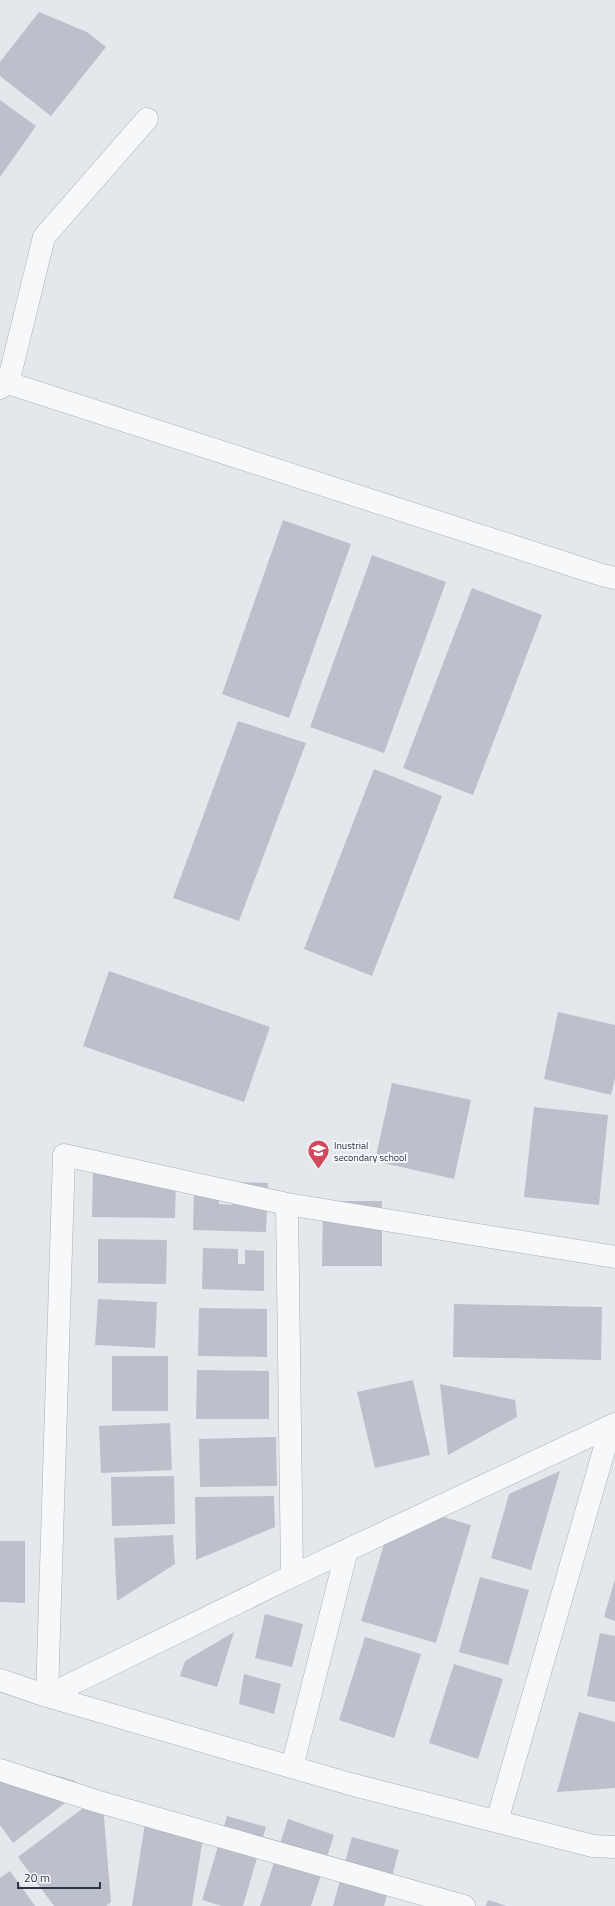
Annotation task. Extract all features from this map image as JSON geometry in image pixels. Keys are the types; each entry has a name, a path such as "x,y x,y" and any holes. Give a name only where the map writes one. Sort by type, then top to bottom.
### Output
{"street":[{"path":"147,119 44,237 4,385 615,578"},
{"path":"48,1696 64,1155 287,1204 615,1257"},
{"path":"287,1204 292,1576"},
{"path":"48,1696 292,1576 613,1425"},
{"path":"497,1821 613,1425"},
{"path":"292,1767 347,1550"},
{"path":"0,1680 48,1696 350,1784 592,1846 615,1847"},
{"path":"0,1770 96,1801 464,1906"}],"building":[{"path":"39,12 87,32 106,47 51,116 0,76 0,62"},
{"path":"0,100 36,126 0,177"},
{"path":"283,520 351,544 289,718 222,694"},
{"path":"372,555 446,582 384,753 310,727"},
{"path":"472,588 542,615 473,795 403,768"},
{"path":"238,721 306,743 239,921 173,898"},
{"path":"374,769 442,796 372,976 304,949"},
{"path":"109,971 270,1027 244,1102 83,1046"},
{"path":"558,1012 615,1025 615,1078 611,1095 544,1079"},
{"path":"392,1083 471,1100 454,1179 375,1161"},
{"path":"534,1107 608,1115 599,1205 524,1197"},
{"path":"93,1169 176,1171 175,1218 92,1217"},
{"path":"219,1180 219,1204 232,1205 233,1182 268,1183 266,1232 193,1230 194,1191"},
{"path":"323,1201 382,1201 382,1266 322,1266"},
{"path":"98,1239 167,1240 166,1284 98,1283"},
{"path":"203,1248 238,1249 238,1264 245,1264 245,1250 264,1251 264,1291 202,1289"},
{"path":"98,1299 157,1302 155,1348 95,1345"},
{"path":"454,1304 602,1307 601,1360 453,1357"},
{"path":"199,1308 267,1309 267,1357 198,1356"},
{"path":"112,1356 168,1356 168,1411 112,1411"},
{"path":"197,1370 269,1371 269,1419 196,1419"},
{"path":"413,1380 430,1455 375,1468 357,1392"},
{"path":"440,1384 515,1400 517,1417 448,1455"},
{"path":"170,1423 172,1470 101,1473 99,1426"},
{"path":"276,1437 277,1486 200,1487 199,1439"},
{"path":"560,1471 531,1570 491,1558 509,1494"},
{"path":"174,1476 175,1524 112,1526 111,1477"},
{"path":"274,1496 275,1527 196,1560 195,1497"},
{"path":"416,1509 471,1525 436,1643 361,1621 391,1521"},
{"path":"173,1535 175,1564 117,1601 114,1538"},
{"path":"0,1541 25,1541 25,1603 0,1602"},
{"path":"480,1577 529,1590 508,1665 459,1652"},
{"path":"615,1579 615,1621 604,1617"},
{"path":"265,1614 303,1624 292,1667 255,1658"},
{"path":"234,1632 217,1687 180,1676 185,1661"},
{"path":"600,1633 615,1636 615,1702 587,1696"},
{"path":"365,1637 421,1654 394,1738 339,1720"},
{"path":"454,1664 503,1679 478,1759 429,1743"},
{"path":"244,1674 281,1684 274,1714 239,1704"},
{"path":"579,1712 615,1722 615,1788 557,1792"},
{"path":"6,1761 75,1781 82,1790 13,1843 0,1825 0,1766"},
{"path":"102,1794 111,1902 106,1906 54,1906 18,1857"},
{"path":"227,1816 266,1827 243,1906 222,1906 202,1900"},
{"path":"146,1817 205,1826 192,1906 132,1906"},
{"path":"288,1819 334,1835 311,1906 260,1906"},
{"path":"352,1837 399,1850 384,1906 333,1906"},
{"path":"10,1871 35,1906 0,1906 0,1878"},
{"path":"488,1900 507,1906 486,1906"}],"place":[{"name":"Inustrial secondary school","path":"318,1170"}]}
